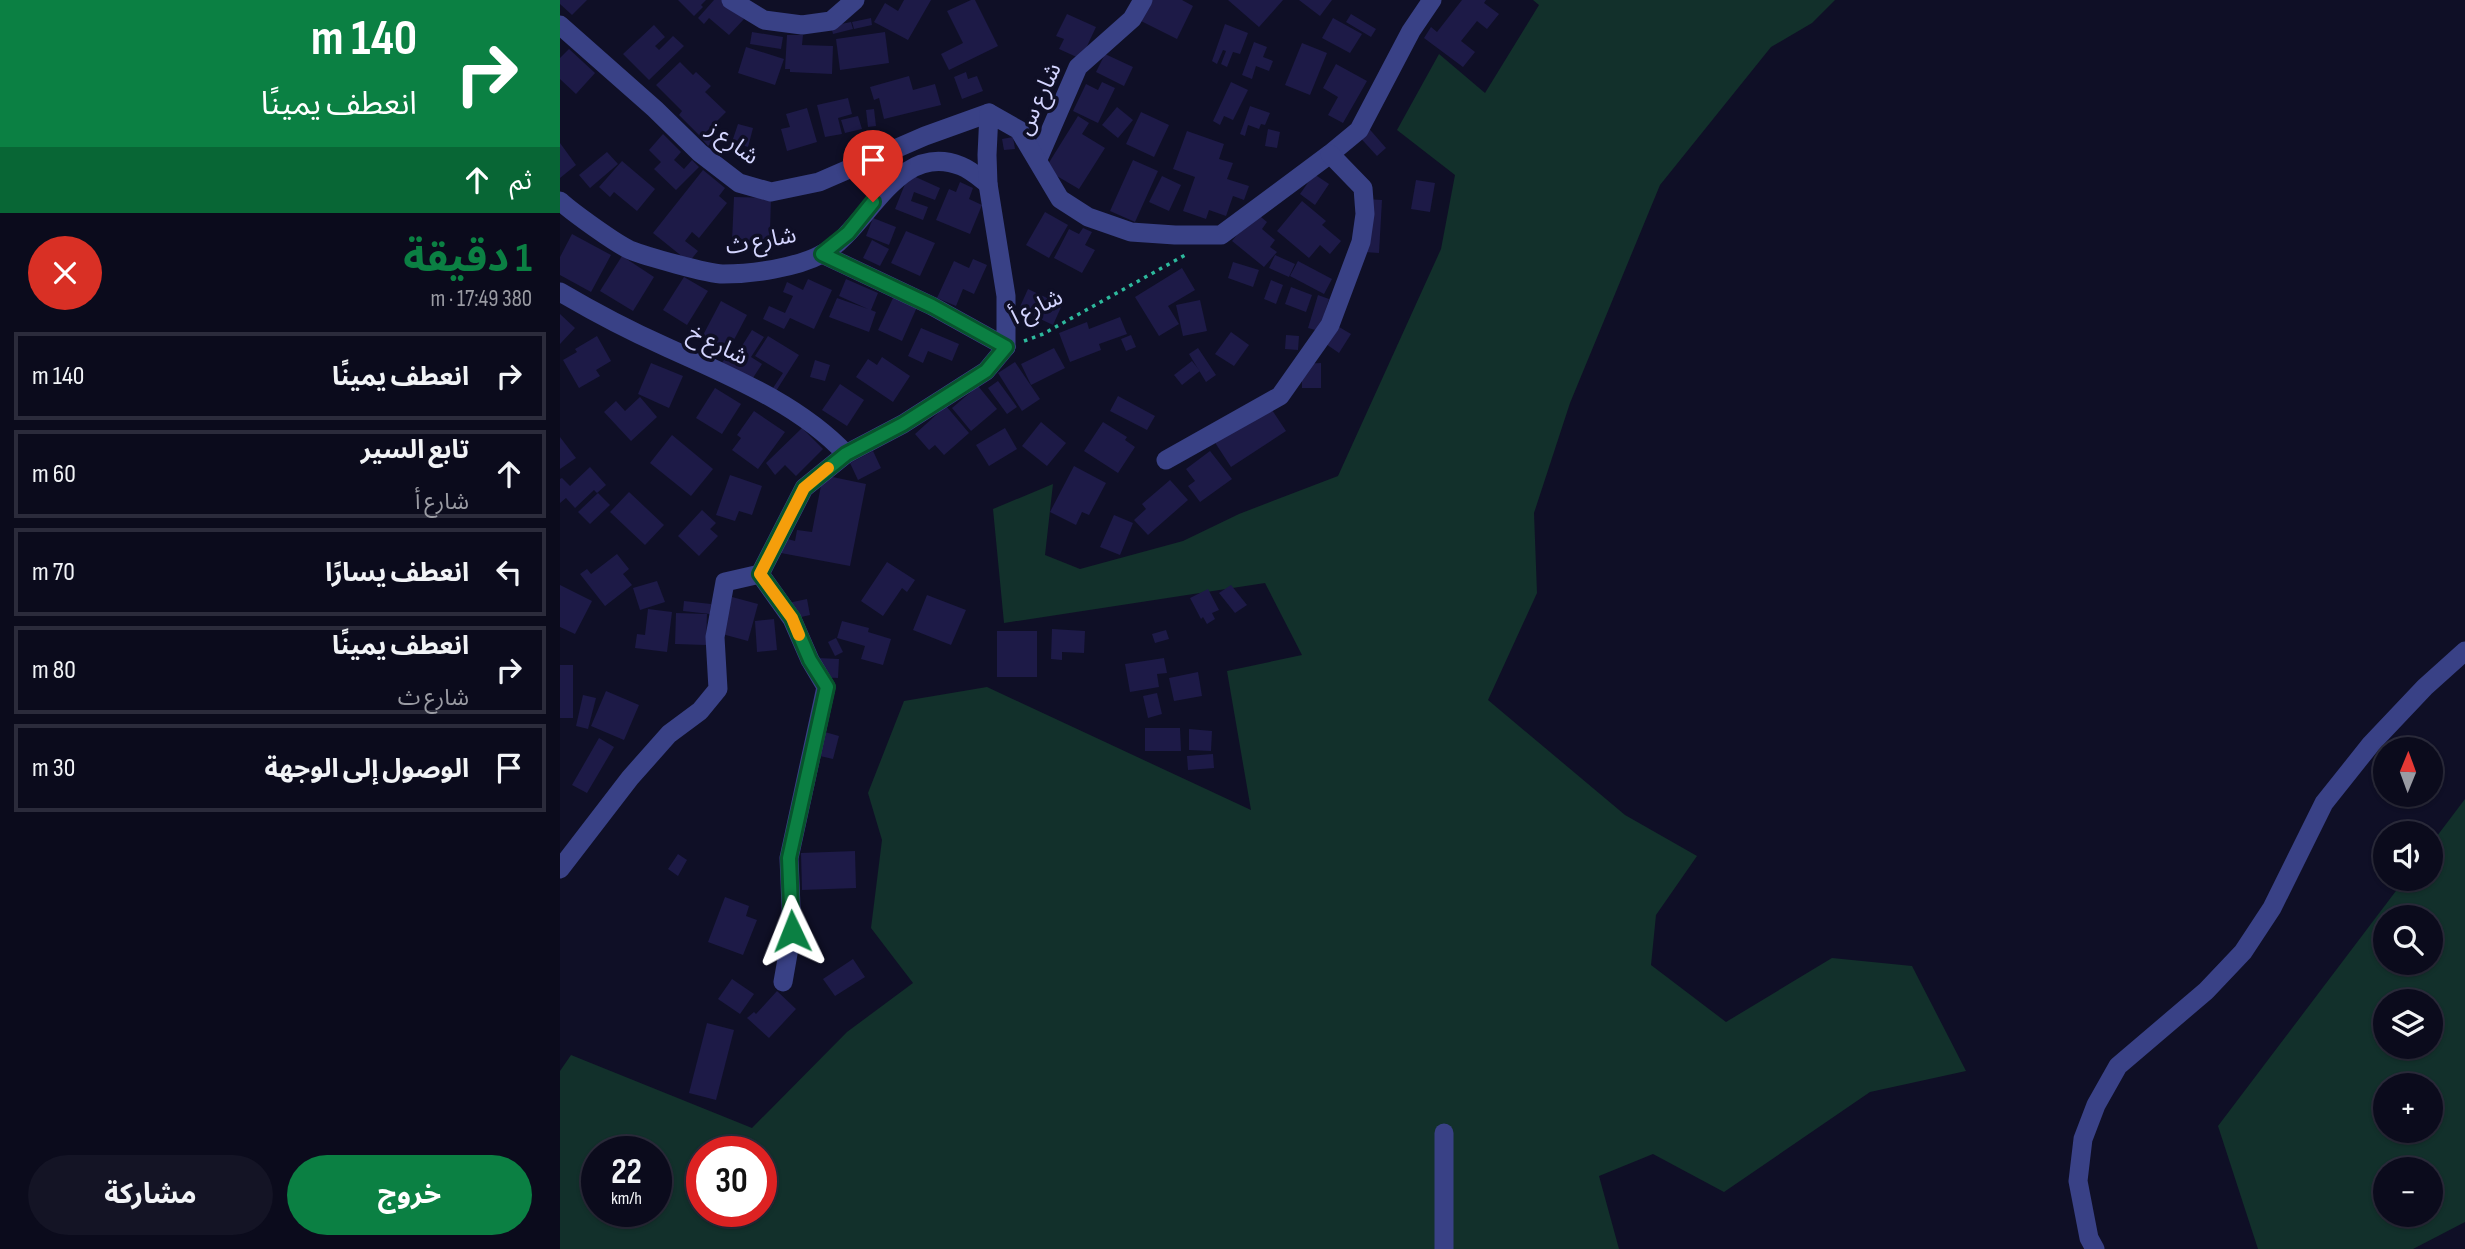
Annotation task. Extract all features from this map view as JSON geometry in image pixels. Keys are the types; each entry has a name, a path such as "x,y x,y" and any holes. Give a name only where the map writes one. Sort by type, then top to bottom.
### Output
{"street":[{"path":"731,0 764,20 802,25 831,21 855,0"},
{"name":"شارع ﺱ","path":"1038,159 1078,67 1132,19 1143,0"},
{"path":"822,254 932,306 1006,347 1006,296 988,184 989,113 1019,130 1060,200 1088,218 1131,232 1221,235 1359,130 1411,31 1432,0"},
{"name":"شارع ﺯ","path":"560,25 655,109 700,153 739,183 771,192 819,183 925,136 989,113"},
{"path":"1166,460 1280,396 1330,325 1361,242 1365,214 1363,188 1330,154"},
{"name":"شارع ث","path":"560,201 629,249 720,274 784,267 822,254 848,233 886,187 915,167 938,161 952,163 964,167 988,184"},
{"name":"شارع خ","path":"560,292 601,316 726,374 785,406 826,432 846,454"},
{"name":"شارع أ","path":"760,574 804,488 846,454 903,424 986,371 1006,347"},
{"path":"560,869 630,778 669,734 700,711 718,689 715,637 725,582 760,574 792,618 810,660 827,687 789,858 792,931 783,982"},
{"path":"2095,1249 2090,1238 2078,1181 2083,1139 2096,1105 2118,1066 2206,992 2243,952 2272,908 2324,803 2389,725 2425,687 2465,652"},
{"path":"1444,1133 1444,1249"}],"path":[{"name":"شارع أ","path":"1006,347 1043,334 1221,235"}],"green space":[{"path":"1533,0 1835,0 1812,23 1771,47 1660,185 1570,403 1534,513 1537,593 1488,700 1625,815 1697,856 1656,915 1651,965 1726,1022 1832,958 1912,966 1966,1071 1870,1092 1724,1192 1653,1154 1599,1176 1619,1249 560,1249 560,1071 571,1055 752,1128 847,1032 913,983 871,928 882,840 868,793 904,701 987,687 1251,810 1227,671 1302,655 1265,583 1004,623 993,509 1053,484 1045,555 1080,569 1183,541 1239,514 1338,476 1441,249 1455,175 1397,130 1439,54 1485,93 1539,5"},
{"path":"2465,799 2465,1222 2413,1249 2258,1249 2218,1126 2373,921 2373,975 2443,975 2443,905 2385,905 2396,891 2443,891 2443,828"}],"building":[{"path":"560,0 587,0 572,15 560,4"},
{"path":"678,0 706,0 694,16"},
{"path":"714,0 722,0 744,19 729,35 709,18 704,24 698,18"},
{"path":"904,0 931,0 908,40 874,22 885,3 898,11"},
{"path":"975,0 998,46 949,70 941,54 963,43 947,11"},
{"path":"1149,0 1182,0 1193,6 1177,39 1139,20"},
{"path":"1228,0 1283,0 1259,27"},
{"path":"1299,0 1332,0 1320,16"},
{"path":"1462,0 1486,0 1484,3 1499,14 1487,29 1477,21 1461,41 1475,52 1463,67 1424,38 1431,27 1437,32"},
{"path":"1067,14 1096,27 1081,59 1059,49 1064,39 1056,36"},
{"path":"1351,14 1376,29 1371,37 1346,22"},
{"path":"871,18 872,25 854,29 852,22"},
{"path":"1333,18 1362,34 1350,53 1322,38"},
{"path":"851,22 853,29 833,34 831,26"},
{"path":"1225,24 1248,33 1240,54 1233,52 1227,67 1221,64 1226,51 1223,50 1217,64 1212,61"},
{"path":"654,25 665,37 655,46 659,50 673,36 684,46 649,80 623,54"},
{"path":"752,32 783,37 781,49 750,44"},
{"path":"885,32 889,63 840,70 836,39"},
{"path":"787,35 803,35 802,45 833,46 832,74 790,72 790,69 785,69"},
{"path":"1254,42 1267,47 1263,57 1273,61 1269,71 1256,66 1252,79 1242,75"},
{"path":"1302,43 1327,53 1310,95 1285,85"},
{"path":"746,47 784,59 775,85 738,73"},
{"path":"569,49 595,73 576,94 560,79 560,58"},
{"path":"1105,54 1133,67 1124,86 1096,72"},
{"path":"680,62 693,75 696,72 711,86 705,92 726,112 701,137 679,115 682,111 656,85"},
{"path":"1336,64 1367,81 1343,123 1328,115 1338,97 1323,88"},
{"path":"966,72 968,79 977,76 983,91 962,99 954,77"},
{"path":"909,76 913,90 935,84 941,105 884,119 879,98 874,100 870,87"},
{"path":"1102,82 1115,88 1098,123 1073,111 1086,84 1098,90"},
{"path":"1231,82 1248,90 1233,120 1224,116 1220,125 1213,121"},
{"path":"848,98 852,114 838,118 842,134 825,137 817,105"},
{"path":"1250,106 1270,113 1265,125 1261,124 1259,129 1248,125 1245,136 1240,134"},
{"path":"1117,107 1133,120 1118,138 1102,125"},
{"path":"807,108 817,142 787,151 781,129 790,127 786,114"},
{"path":"874,109 876,126 868,127 866,110"},
{"path":"1141,112 1169,125 1154,157 1126,144"},
{"path":"858,116 862,129 845,133 841,120"},
{"path":"1078,116 1089,123 1082,134 1105,148 1079,189 1045,169"},
{"path":"738,124 753,128 748,147 732,142"},
{"path":"1365,124 1386,148 1377,156 1355,132"},
{"path":"1268,129 1280,132 1277,148 1265,146"},
{"path":"712,130 718,137 708,146 702,139"},
{"path":"1187,131 1224,144 1219,159 1233,163 1227,179 1249,186 1244,200 1233,196 1226,216 1209,210 1206,219 1183,211 1195,177 1173,169"},
{"path":"663,134 681,152 674,160 684,169 692,160 699,167 676,190 654,169 661,162 649,150"},
{"path":"1013,137 1015,149 1004,150 1002,139"},
{"path":"560,143 576,165 560,178"},
{"path":"607,152 618,164 590,188 579,175"},
{"path":"1133,160 1158,171 1135,222 1110,211"},
{"path":"622,161 655,189 637,211 614,192 610,197 599,187"},
{"path":"703,170 725,188 719,196 727,203 699,238 692,232 685,241 698,251 689,262 653,233"},
{"path":"909,174 940,188 935,200 914,192 911,201 928,207 923,220 895,209"},
{"path":"1314,174 1329,184 1315,205 1300,194"},
{"path":"1162,176 1181,185 1169,211 1149,202"},
{"path":"1416,180 1435,183 1430,212 1411,209"},
{"path":"960,182 973,188 969,199 982,205 970,234 936,220 949,189 956,192"},
{"path":"734,197 771,198 770,230 777,230 777,242 732,241"},
{"path":"1366,199 1382,200 1379,253 1364,252"},
{"path":"1302,201 1326,221 1322,225 1341,241 1330,254 1320,245 1309,258 1277,231"},
{"path":"1045,212 1068,225 1049,258 1026,245"},
{"path":"1255,212 1267,222 1262,229 1275,240 1270,247 1277,252 1264,267 1232,241"},
{"path":"873,218 896,227 889,245 866,236"},
{"path":"1083,228 1092,232 1085,245 1095,250 1082,273 1054,258 1069,229 1079,234"},
{"path":"906,231 935,243 920,276 891,263"},
{"path":"572,234 611,255 591,292 560,275 560,257"},
{"path":"872,240 889,249 880,266 863,258"},
{"path":"1275,255 1295,264 1289,277 1269,268"},
{"path":"622,256 654,277 633,311 600,291"},
{"path":"973,259 987,265 974,294 963,289 956,306 937,298 954,261 969,268"},
{"path":"1298,261 1332,279 1324,294 1290,276"},
{"path":"1233,262 1259,270 1253,287 1228,278"},
{"path":"1182,268 1195,290 1168,306 1179,324 1159,336 1135,297"},
{"path":"684,277 708,291 687,325 663,310"},
{"path":"808,279 832,290 814,329 790,318 784,329 763,319 769,306 785,313 793,296 783,292 787,282 803,290"},
{"path":"846,279 878,293 871,310 876,312 869,332 829,317 837,298 868,309 839,296"},
{"path":"1271,280 1283,285 1276,304 1264,299"},
{"path":"1291,287 1312,295 1306,312 1285,304"},
{"path":"1028,289 1062,305 1053,325 1019,309"},
{"path":"1318,295 1329,299 1319,331 1308,328"},
{"path":"894,296 917,307 902,341 878,330"},
{"path":"1200,300 1207,331 1183,336 1176,305"},
{"path":"721,301 747,315 727,353 701,339"},
{"path":"560,314 575,328 560,344"},
{"path":"1120,317 1127,334 1099,344 1101,350 1070,362 1059,333 1087,322 1089,329"},
{"path":"1334,324 1351,334 1339,353 1323,342"},
{"path":"921,328 959,344 952,361 928,351 923,363 908,356"},
{"path":"752,330 764,337 751,357 762,364 751,381 722,363 729,352 735,357"},
{"path":"1231,332 1249,345 1234,366 1215,354"},
{"path":"1131,335 1136,347 1126,351 1121,339"},
{"path":"1286,335 1299,336 1298,350 1285,349"},
{"path":"597,336 611,361 596,370 600,376 579,388 563,360"},
{"path":"768,336 799,355 776,391 773,388 783,373 755,356"},
{"path":"1054,348 1065,368 1031,385 1021,364"},
{"path":"1198,348 1216,375 1206,382 1189,354"},
{"path":"882,357 910,376 893,402 856,377 868,359 877,365"},
{"path":"815,360 830,365 825,381 810,377"},
{"path":"1192,361 1200,371 1182,385 1174,375"},
{"path":"1015,362 1040,399 1022,411 998,373"},
{"path":"651,363 683,376 669,408 638,394"},
{"path":"1321,363 1321,388 1302,388 1302,364"},
{"path":"998,381 1017,407 1007,414 988,388"},
{"path":"840,384 864,400 847,426 822,410"},
{"path":"978,386 997,409 971,431 952,408"},
{"path":"715,388 741,404 722,434 696,418"},
{"path":"1118,396 1155,416 1147,430 1110,411"},
{"path":"640,397 657,417 631,441 604,412 616,401 625,411"},
{"path":"946,406 969,433 944,455 935,445 929,450 915,434"},
{"path":"1270,407 1286,431 1231,467 1214,441"},
{"path":"754,411 785,432 758,469 732,450 741,438 737,435"},
{"path":"1041,422 1066,443 1047,466 1022,446"},
{"path":"1103,422 1127,437 1125,440 1135,447 1118,473 1084,451"},
{"path":"802,428 823,449 796,476 785,465 775,475 766,463"},
{"path":"1005,428 1017,449 989,466 976,445"},
{"path":"672,435 713,469 691,496 650,463"},
{"path":"560,437 576,458 560,469"},
{"path":"873,451 881,468 858,480 850,463"},
{"path":"1210,451 1232,479 1200,502 1188,486 1195,481 1186,469"},
{"path":"1074,466 1106,483 1089,515 1082,512 1076,525 1050,512"},
{"path":"590,467 606,485 597,493 594,490 575,508 566,498 560,503 560,479 570,486"},
{"path":"730,475 762,486 752,515 739,511 735,521 716,515"},
{"path":"823,475 866,484 850,566 781,553 784,538 795,541 797,530 812,532"},
{"path":"1170,480 1188,500 1148,535 1134,520 1146,509 1142,504"},
{"path":"629,492 664,525 645,545 610,512"},
{"path":"598,493 610,505 590,524 578,512"},
{"path":"702,510 716,523 710,529 718,536 699,556 678,536"},
{"path":"1114,515 1133,523 1120,555 1100,547"},
{"path":"617,554 629,569 623,574 632,585 605,606 580,574 587,569 591,574"},
{"path":"887,562 915,580 907,592 902,588 883,616 861,601"},
{"path":"657,581 665,602 640,610 633,588"},
{"path":"560,585 592,601 575,634 560,627"},
{"path":"1231,585 1247,605 1235,613 1219,593"},
{"path":"1208,589 1219,610 1212,613 1215,619 1207,624 1203,617 1201,619 1190,598"},
{"path":"927,595 966,610 951,645 913,630"},
{"path":"732,597 758,604 748,641 722,634"},
{"path":"807,599 810,615 792,619 788,603"},
{"path":"684,601 711,604 710,614 683,611"},
{"path":"648,609 672,612 667,652 635,648 637,634 645,635"},
{"path":"676,613 707,614 706,645 675,644"},
{"path":"774,619 777,650 757,652 755,621"},
{"path":"842,621 869,628 868,632 891,639 883,665 861,659 865,646 837,638"},
{"path":"1052,629 1085,631 1084,653 1062,652 1062,660 1051,659"},
{"path":"1166,630 1169,639 1155,643 1152,634"},
{"path":"997,631 1037,631 1037,677 997,677"},
{"path":"836,638 843,652 835,656 828,642"},
{"path":"818,658 839,659 838,678 817,677"},
{"path":"1164,658 1167,673 1157,674 1159,687 1130,692 1125,664"},
{"path":"560,665 573,665 573,718 560,718"},
{"path":"1198,672 1202,696 1174,701 1169,678"},
{"path":"606,691 639,705 624,740 591,726"},
{"path":"1157,693 1162,714 1148,718 1143,696"},
{"path":"583,695 596,698 588,729 576,726"},
{"path":"1145,728 1180,728 1181,751 1145,751"},
{"path":"1189,729 1212,731 1211,751 1189,750"},
{"path":"825,732 839,736 833,759 820,756"},
{"path":"599,738 614,747 587,793 572,785"},
{"path":"1213,754 1214,768 1188,770 1187,756"},
{"path":"855,851 856,888 802,890 801,853"},
{"path":"678,854 687,860 678,876 668,869"},
{"path":"725,897 749,906 746,916 757,920 743,955 708,942"},
{"path":"853,959 865,977 835,996 823,979"},
{"path":"732,979 754,994 740,1014 718,999"},
{"path":"777,991 796,1009 769,1038 747,1018 754,1012 756,1014"},
{"path":"707,1023 734,1030 716,1100 689,1093"}],"slow traffic":[{"path":"799,635 792,618 760,574 804,488 828,468"}],"route":[{"path":"792,931 789,858 827,687 810,660 792,618 760,574 804,488 846,454 903,424 986,371 1006,347 932,306 822,254 848,233 873,202"}]}
